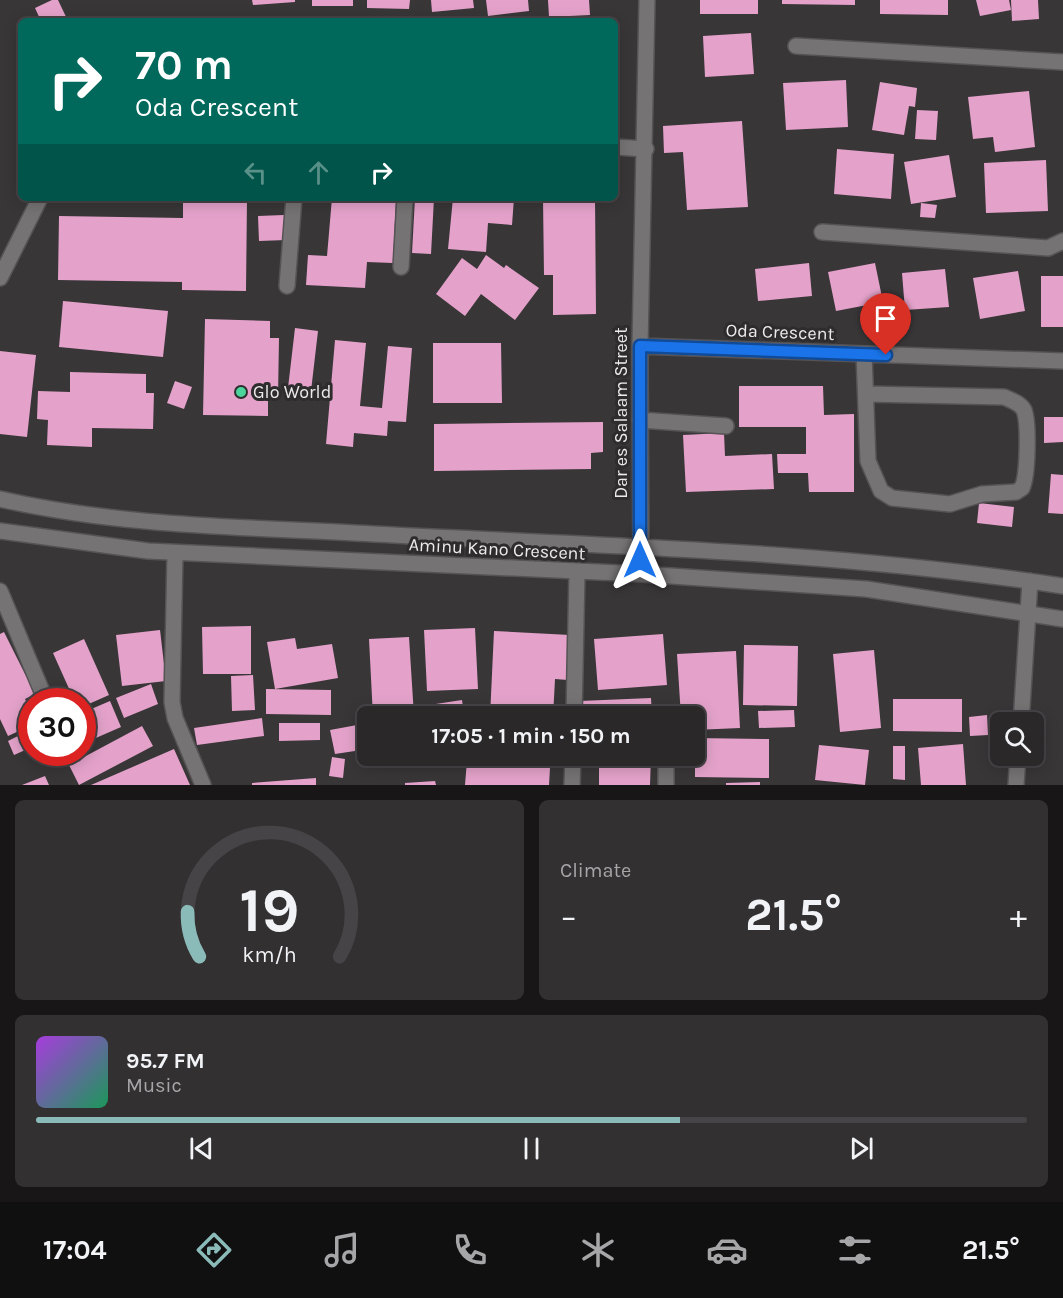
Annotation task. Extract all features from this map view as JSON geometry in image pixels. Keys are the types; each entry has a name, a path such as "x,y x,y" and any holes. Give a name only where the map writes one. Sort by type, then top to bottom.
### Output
{"street":[{"name":"Dar es Salaam Street","path":"641,574 640,346 646,149 647,0"},
{"path":"796,46 1063,62"},
{"path":"618,147 646,149"},
{"path":"0,278 38,201"},
{"path":"287,286 294,201"},
{"path":"401,267 405,201"},
{"path":"822,232 1048,248 1063,241"},
{"name":"Oda Crescent","path":"640,346 1063,361"},
{"path":"864,354 868,461 881,491 892,498 950,504 982,494 1016,492 1022,488 1027,422 1023,408 1015,401 1004,397 866,394"},
{"path":"640,420 726,426"},
{"name":"Aminu Kano Crescent","path":"0,499 56,512 180,524 640,545 868,562 1063,586"},
{"name":"Aminu Kano Crescent","path":"0,531 24,536 175,553 641,574 866,589 1063,619"},
{"path":"175,553 172,702 175,718 203,785"},
{"path":"574,706 577,572"},
{"path":"1022,712 1030,581"},
{"path":"0,591 41,688"},
{"path":"573,766 573,785"},
{"path":"666,766 666,785"},
{"path":"1016,785 1017,766"}],"building":[{"path":"52,0 58,0 67,18 40,18 35,8"},
{"path":"252,0 295,0 295,2 253,5"},
{"path":"312,0 353,0 353,6 312,6"},
{"path":"367,0 410,0 409,9 367,8"},
{"path":"431,0 473,0 474,8 432,12"},
{"path":"486,0 528,0 529,11 488,16"},
{"path":"548,0 589,0 590,15 549,17"},
{"path":"700,0 758,0 758,14 700,14"},
{"path":"782,0 855,0 855,5 782,4"},
{"path":"880,0 948,0 948,15 880,14"},
{"path":"976,0 1009,0 1011,10 980,16"},
{"path":"1011,0 1038,0 1039,19 1012,21"},
{"path":"751,33 754,74 705,77 703,36"},
{"path":"846,80 848,127 786,130 783,83"},
{"path":"880,82 917,88 915,107 909,106 904,135 872,130"},
{"path":"1029,91 1035,147 995,152 993,137 973,139 968,97"},
{"path":"917,110 938,111 936,140 915,139"},
{"path":"742,121 748,207 687,210 683,152 664,153 663,126"},
{"path":"837,149 894,154 891,199 834,194"},
{"path":"949,155 956,197 911,204 904,162"},
{"path":"1046,160 1048,211 986,213 984,163"},
{"path":"183,201 247,201 246,291 182,290 182,282 58,280 59,216 183,218"},
{"path":"332,201 396,201 393,263 367,262 365,288 306,285 308,255 327,256"},
{"path":"415,201 434,201 431,254 412,253"},
{"path":"453,201 514,201 512,225 488,223 486,252 448,249"},
{"path":"543,201 595,201 596,314 553,315 553,275 544,275"},
{"path":"921,203 937,205 935,218 920,217"},
{"path":"284,215 286,240 259,241 258,216"},
{"path":"486,255 504,268 506,265 539,288 515,320 481,294 465,316 436,294 462,258 477,269"},
{"path":"809,263 812,296 758,301 755,269"},
{"path":"875,263 883,302 836,311 828,272"},
{"path":"945,269 949,307 905,310 902,273"},
{"path":"1018,271 1025,311 980,319 973,278"},
{"path":"1041,276 1063,276 1063,327 1041,327"},
{"path":"63,301 168,311 163,357 59,347"},
{"path":"205,319 270,321 270,338 279,338 278,397 268,397 268,416 203,415"},
{"path":"295,328 318,331 311,391 288,388"},
{"path":"335,340 366,343 360,406 382,408 388,346 412,348 406,422 388,421 387,436 354,433 353,447 326,444"},
{"path":"433,343 501,343 502,403 433,403"},
{"path":"0,351 36,355 27,437 0,434"},
{"path":"70,372 146,374 146,393 154,393 153,429 92,428 92,447 47,445 48,420 37,419 38,391 70,392"},
{"path":"175,381 192,387 184,409 167,403"},
{"path":"739,386 823,386 824,415 854,414 854,492 809,492 808,473 778,473 777,454 806,454 806,427 739,427"},
{"path":"1044,417 1063,417 1063,442 1044,443"},
{"path":"603,422 603,452 591,453 591,469 434,471 434,424"},
{"path":"724,433 725,456 772,454 774,489 686,492 683,435"},
{"path":"1051,474 1063,475 1063,514 1048,513"},
{"path":"979,503 1014,507 1012,527 977,523"},
{"path":"251,626 251,674 203,674 202,627"},
{"path":"475,628 478,689 427,691 424,630"},
{"path":"160,630 166,681 122,686 116,635"},
{"path":"494,631 570,635 568,680 555,679 554,706 491,706"},
{"path":"4,632 32,688 18,688 18,731 8,736 0,719 0,634"},
{"path":"663,634 667,685 598,690 594,639"},
{"path":"409,637 413,706 372,706 369,639"},
{"path":"295,638 297,649 332,644 338,678 275,689 267,642"},
{"path":"84,639 109,695 96,701 96,688 69,688 53,653"},
{"path":"744,645 798,646 797,706 743,705"},
{"path":"874,650 881,728 840,732 833,654"},
{"path":"736,651 740,728 705,730 705,706 680,706 677,654"},
{"path":"253,675 255,710 232,711 231,676"},
{"path":"151,684 158,704 124,718 116,698"},
{"path":"266,689 331,690 331,715 266,714"},
{"path":"651,698 651,706 580,706 580,701"},
{"path":"893,699 962,699 962,732 893,731"},
{"path":"462,700 463,706 429,706"},
{"path":"110,701 121,727 96,738 96,707"},
{"path":"794,710 795,727 759,728 758,711"},
{"path":"987,715 988,735 970,736 969,717"},
{"path":"262,718 264,736 197,745 194,728"},
{"path":"279,723 320,723 320,740 279,741"},
{"path":"357,725 357,751 335,754 330,730"},
{"path":"142,726 153,746 79,785 70,766 96,766 96,751"},
{"path":"18,736 18,753 14,755 8,741"},
{"path":"705,738 769,739 769,778 695,777 695,766 705,766"},
{"path":"963,744 966,785 921,785 918,748"},
{"path":"819,745 869,750 865,785 815,780"},
{"path":"893,746 905,746 905,780 893,779"},
{"path":"174,749 190,785 91,785"},
{"path":"332,757 345,759 343,778 329,776"},
{"path":"467,766 550,768 549,785 465,785"},
{"path":"599,766 651,766 650,785 599,785"},
{"path":"45,776 49,785 22,785"},
{"path":"316,778 316,785 252,785 252,783"},
{"path":"435,781 436,785 405,785 405,783"},
{"path":"760,782 760,785 726,785 726,783"}],"place":[{"name":"Glo World","path":"241,392"}],"route":[{"path":"640,560 640,346 886,355"}]}
